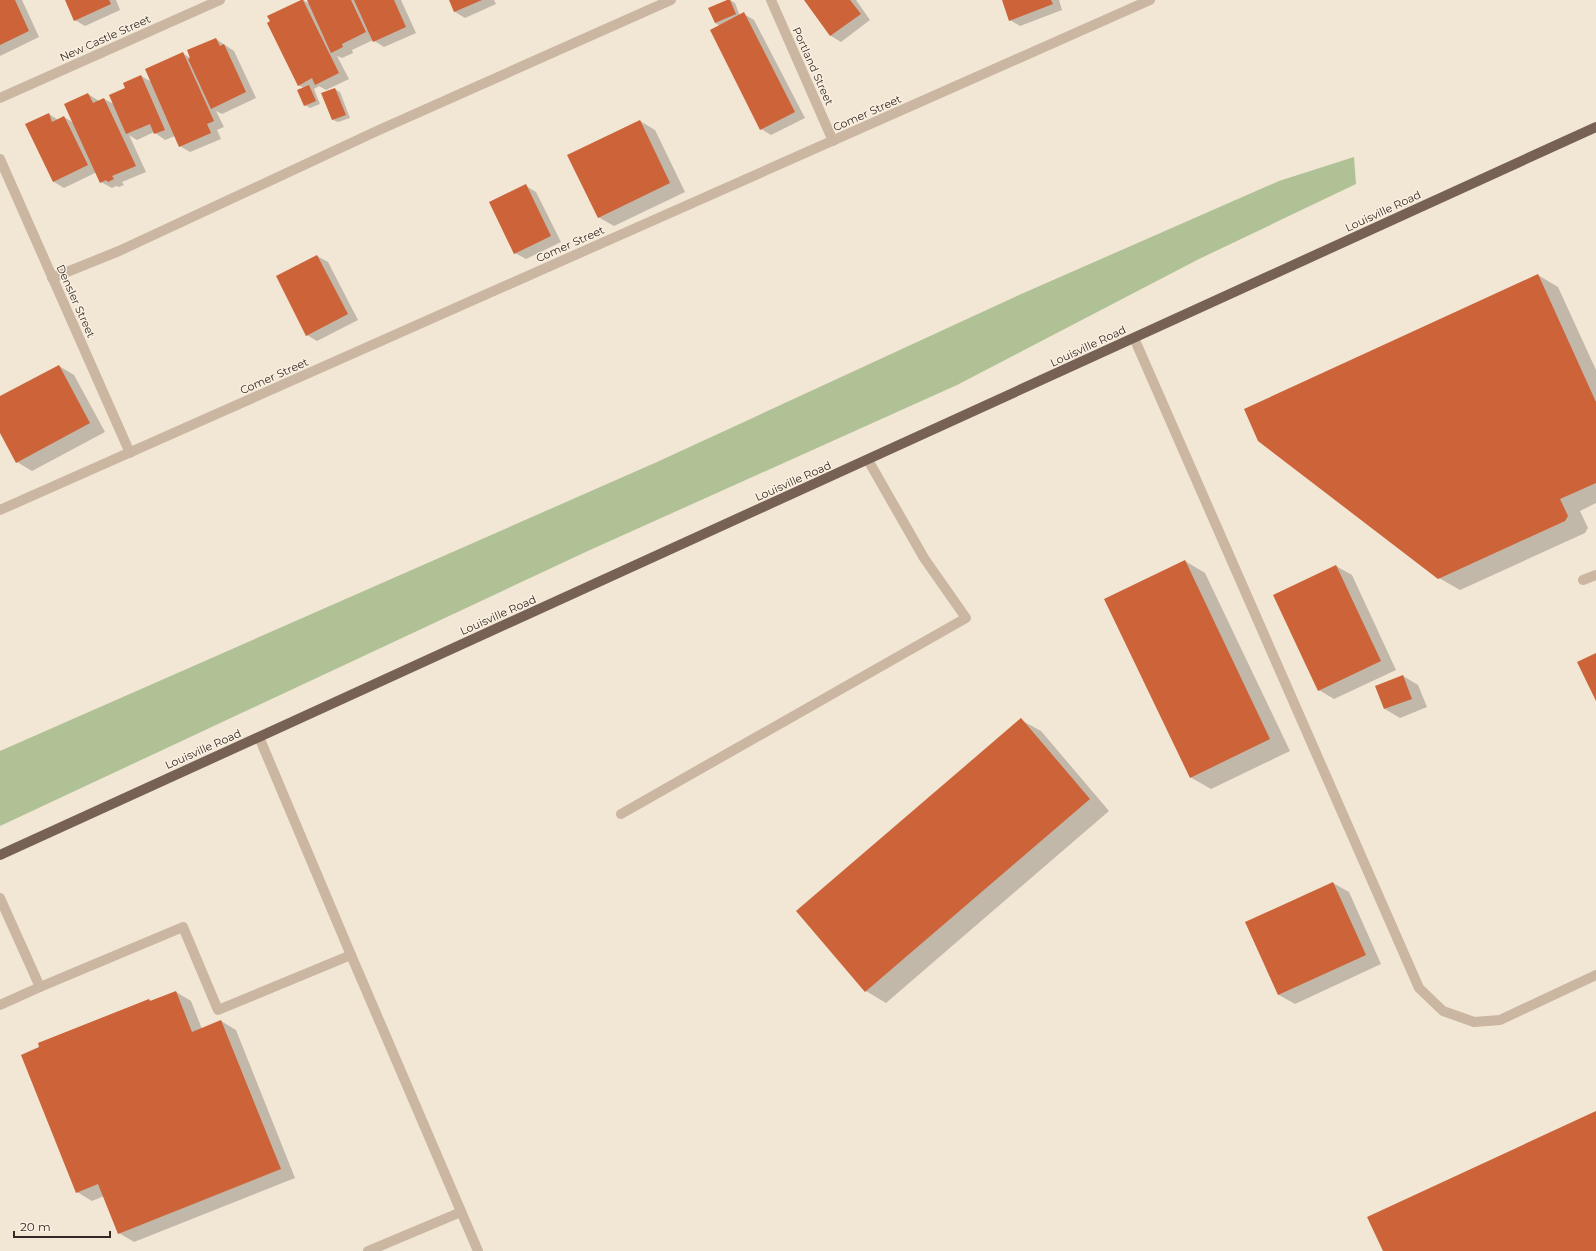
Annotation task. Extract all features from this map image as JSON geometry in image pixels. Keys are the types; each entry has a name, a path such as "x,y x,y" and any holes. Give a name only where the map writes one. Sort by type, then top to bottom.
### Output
{"main road":[{"name":"Louisville Road","path":"0,855 1596,127"}],"street":[{"name":"New Castle Street","path":"0,98 220,0"},
{"path":"52,278 119,251 379,130 671,0"},
{"name":"Portland Street","path":"771,0 833,141"},
{"name":"Comer Street","path":"0,510 1150,0"},
{"name":"Densler Street","path":"0,159 130,453"},
{"path":"1134,338 1419,988 1443,1011 1474,1022 1500,1020 1596,975"},
{"path":"622,814 966,618 924,558 868,460"},
{"path":"1583,580 1596,575"},
{"path":"259,737 478,1251"},
{"path":"0,898 40,988"},
{"path":"0,1005 183,927 218,1010 351,955"},
{"path":"368,1251 461,1212"}],"green space":[{"path":"1354,157 1356,184 1199,259 957,385 590,550 0,826 0,751 657,462 1019,295 1279,181"}],"building":[{"path":"0,0 15,0 29,31 0,45"},
{"path":"65,0 109,0 111,4 74,21"},
{"path":"303,0 339,73 315,85 312,78 298,86 267,23 270,21 267,16"},
{"path":"307,0 351,0 366,32 342,44 343,47 331,53"},
{"path":"354,0 394,0 406,27 373,42"},
{"path":"449,0 482,0 454,12"},
{"path":"730,0 736,14 715,23 708,8"},
{"path":"804,0 850,0 861,14 830,36"},
{"path":"1002,0 1051,0 1053,4 1009,21"},
{"path":"744,12 795,112 760,130 710,30"},
{"path":"216,38 220,46 224,44 246,92 211,109 188,59 190,58 187,50"},
{"path":"183,52 214,121 207,124 211,133 179,147 145,69"},
{"path":"141,75 165,130 154,134 150,124 126,134 109,95 125,88 123,83"},
{"path":"309,85 316,101 304,106 297,90"},
{"path":"335,88 346,115 332,120 321,93"},
{"path":"88,93 93,103 104,98 136,166 112,176 114,179 108,182 106,180 100,183 64,104"},
{"path":"49,113 52,122 64,116 88,165 53,182 25,124"},
{"path":"640,120 670,183 598,218 567,155"},
{"path":"526,184 551,236 514,254 489,202"},
{"path":"317,255 348,314 306,336 276,276"},
{"path":"1538,274 1596,402 1596,483 1560,499 1568,516 1565,521 1438,579 1258,441 1244,409"},
{"path":"59,365 90,423 16,463 0,433 0,396"},
{"path":"1185,560 1270,739 1190,778 1104,599"},
{"path":"1336,565 1381,661 1318,691 1273,595"},
{"path":"1596,653 1596,701 1577,662"},
{"path":"1403,675 1412,699 1384,709 1375,686"},
{"path":"1021,718 1090,799 865,992 796,911"},
{"path":"1333,882 1366,955 1278,995 1245,922"},
{"path":"176,991 192,1032 221,1020 281,1169 118,1234 98,1184 76,1193 21,1055 39,1047 38,1043 149,999 150,1001"},
{"path":"1596,1111 1596,1251 1383,1251 1367,1217"}]}
